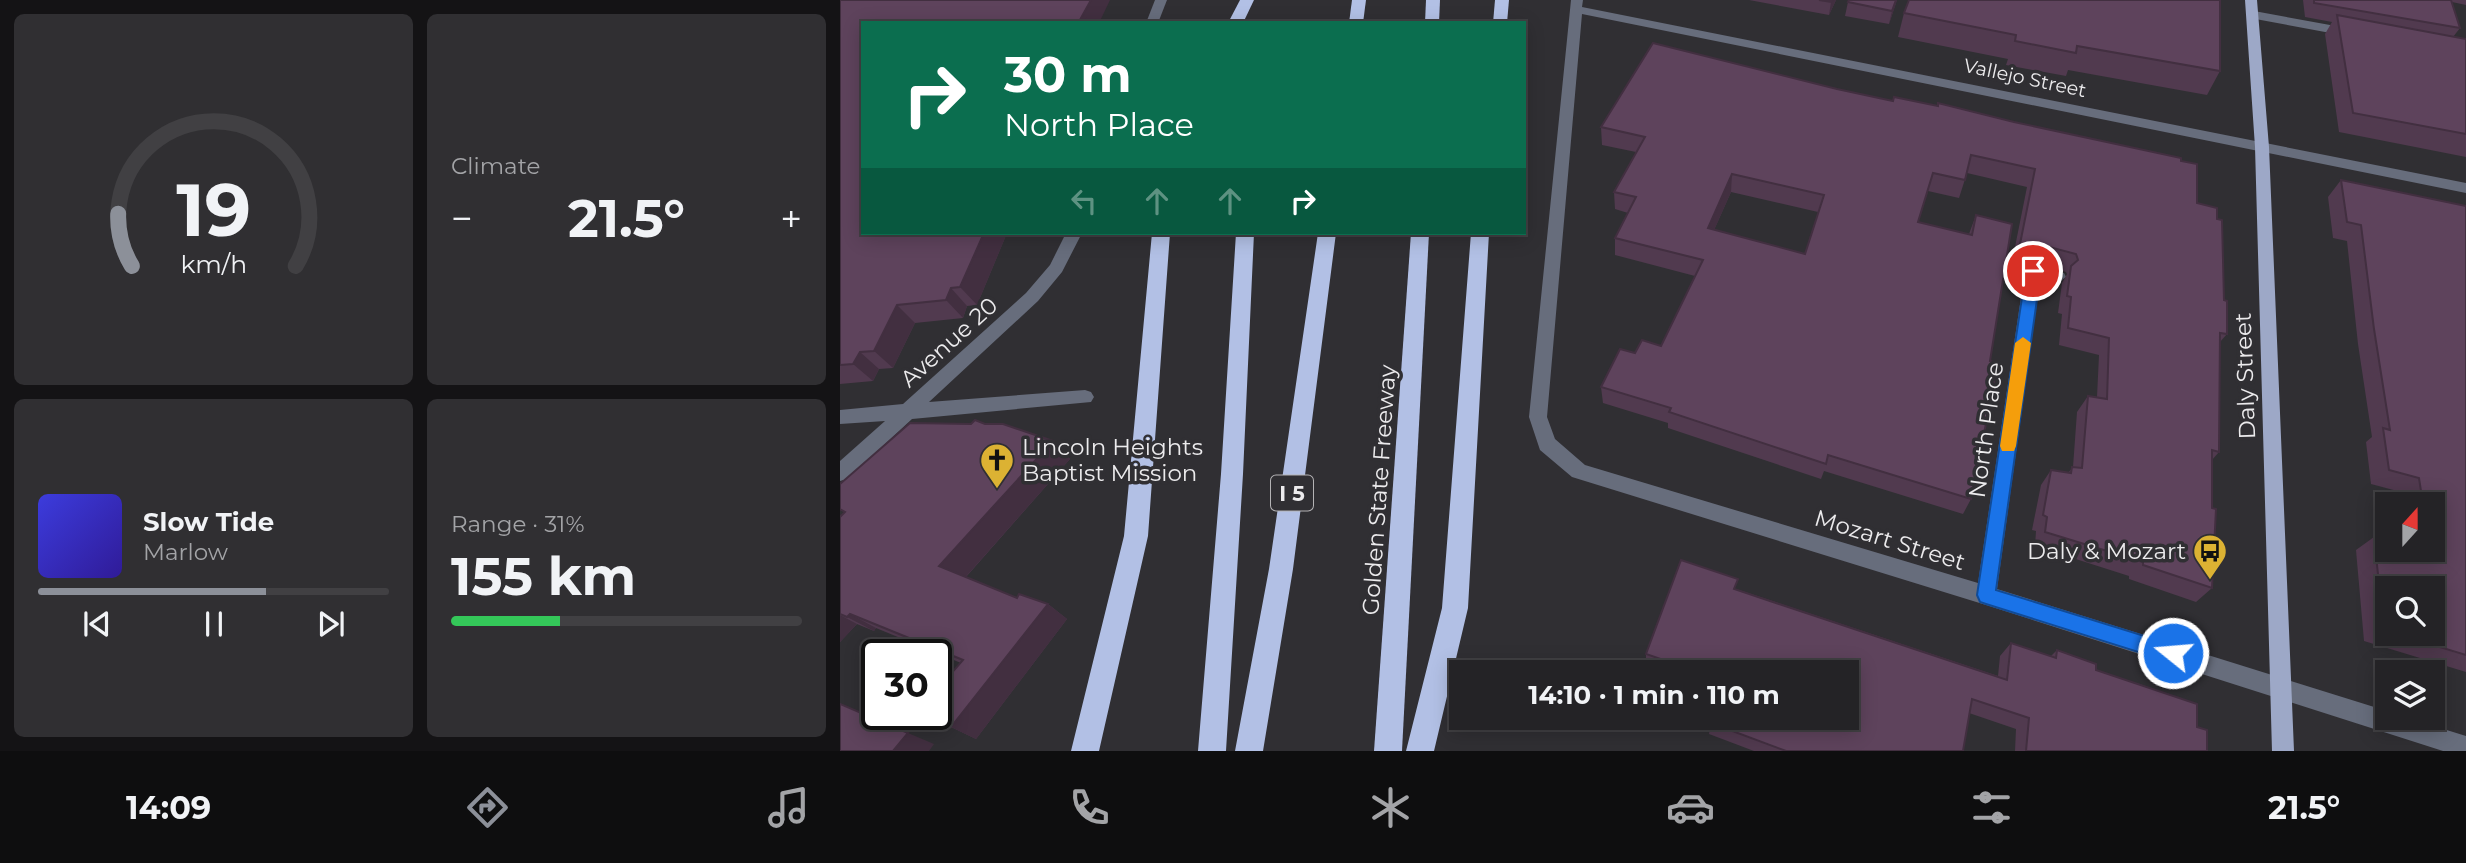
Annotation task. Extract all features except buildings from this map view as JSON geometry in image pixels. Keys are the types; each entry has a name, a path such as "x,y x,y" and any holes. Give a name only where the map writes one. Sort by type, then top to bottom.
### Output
{"highway":[{"path":"1236,21 1247,0"},
{"path":"1254,21 1255,0"},
{"path":"1356,21 1359,0"},
{"path":"1432,21 1433,0"},
{"path":"1500,21 1502,0"},
{"path":"1086,751 1136,536 1161,235"},
{"path":"1212,751 1232,474 1245,235"},
{"name":"I 5","path":"1249,751 1282,569 1327,235"},
{"name":"Golden State Freeway","path":"1388,751 1420,235"},
{"path":"1420,751 1455,608 1480,235"}],"main road":[{"name":"Daly Street","path":"2252,7 2262,146 2283,751"}],"street":[{"path":"1153,21 1161,0"},
{"name":"Vallejo Street","path":"1576,4 1607,13 2466,188"},
{"name":"Mozart Street","path":"1576,4 1538,417 1547,444 1578,471 1986,595 2466,747"},
{"path":"2252,7 2360,34"},
{"name":"Avenue 20","path":"840,473 1032,297 1056,268 1073,235"},
{"name":"North Place","path":"1986,595 2033,271 2058,277"},
{"path":"840,417 1085,397"}],"slow traffic":[{"path":"2008,446 2023,343"}],"place":[{"name":"Lincoln Heights Baptist Mission","path":"997,490"},
{"name":"Daly & Mozart","path":"2210,581"}],"route":[{"path":"2033,271 1986,595 2173,653"}]}
